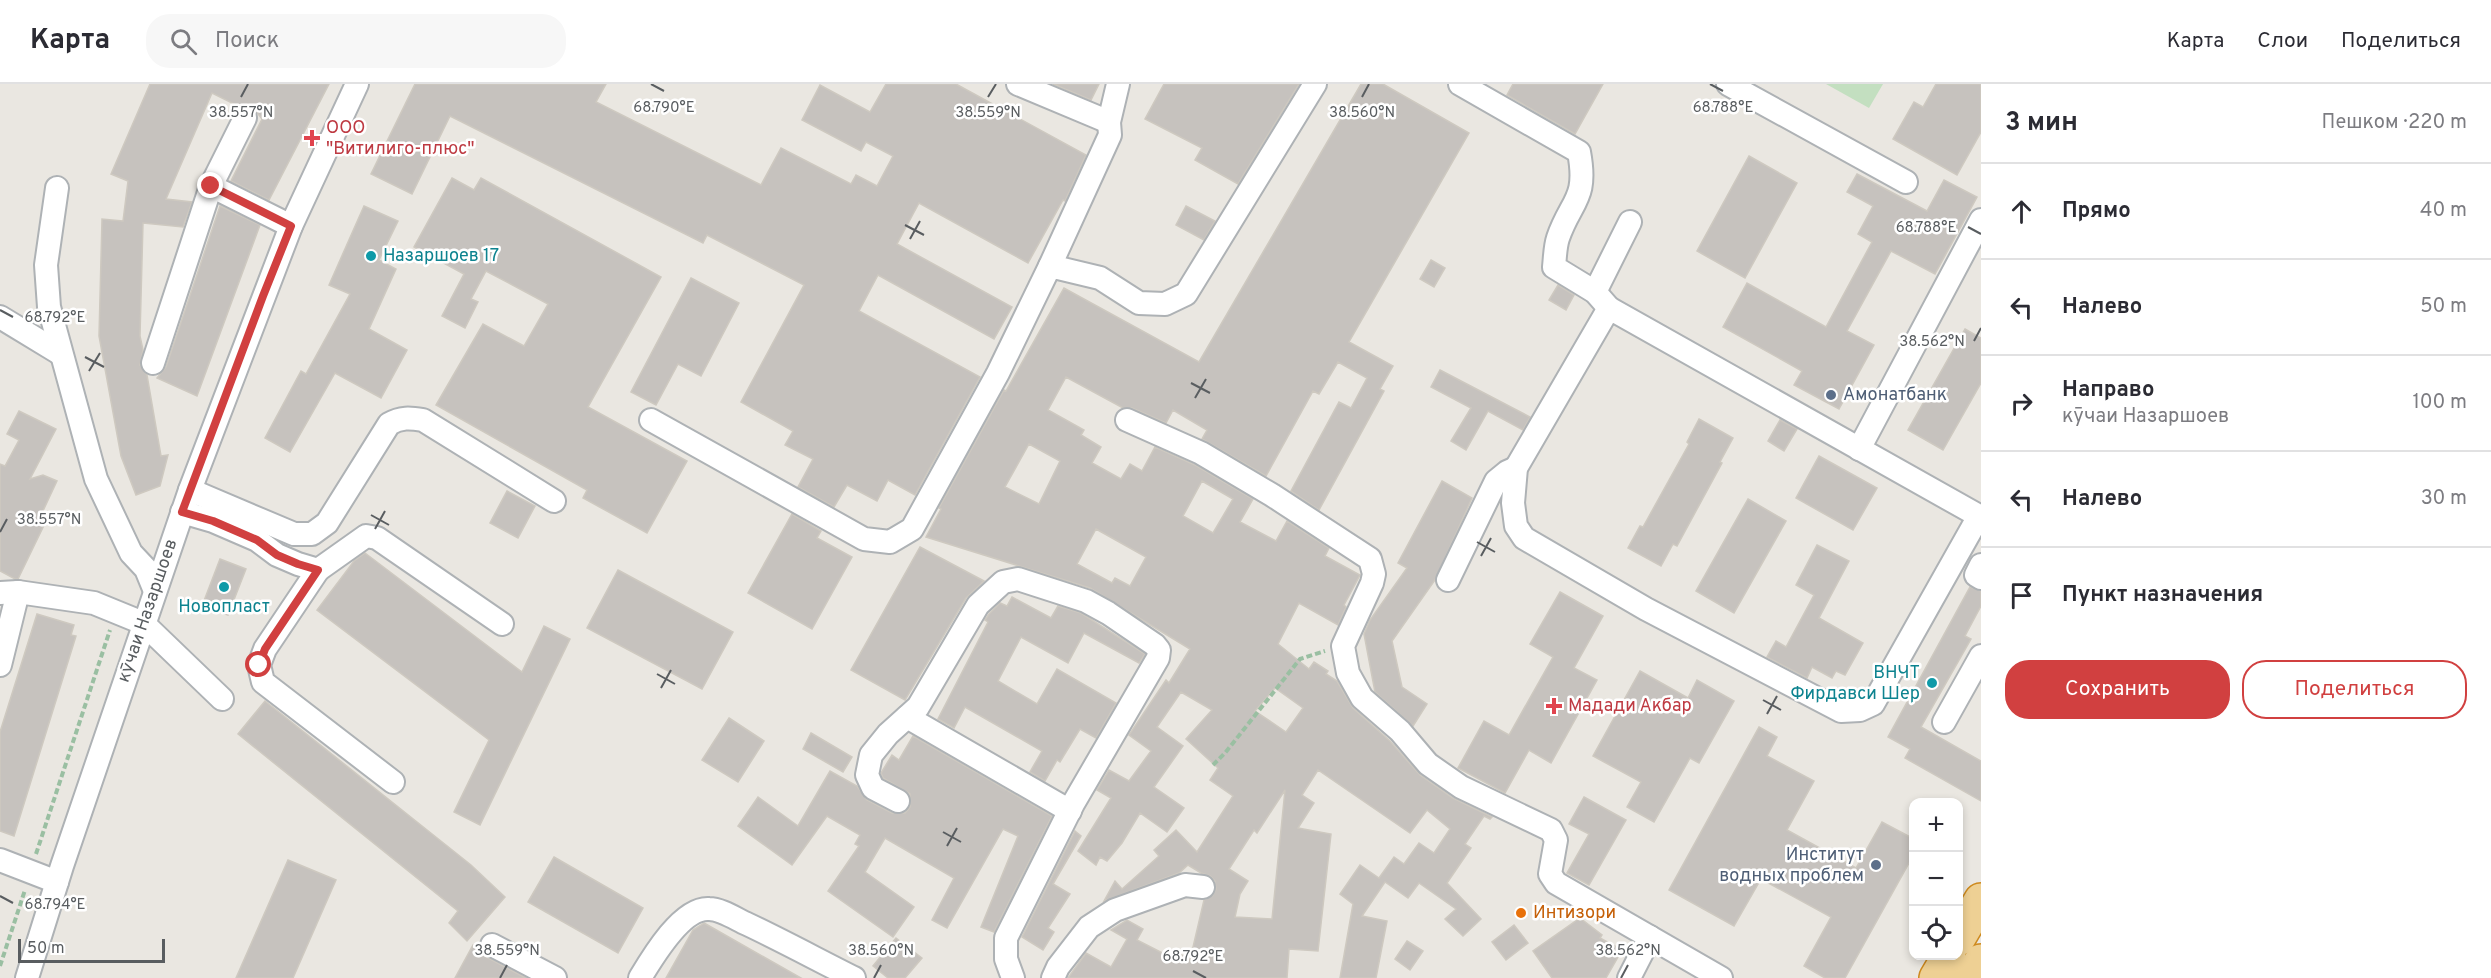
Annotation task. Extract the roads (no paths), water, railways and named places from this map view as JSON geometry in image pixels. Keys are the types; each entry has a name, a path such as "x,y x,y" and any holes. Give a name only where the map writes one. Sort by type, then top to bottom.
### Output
{"highway":[{"path":"1963,932 1981,900"},
{"path":"1936,978 1947,960"},
{"path":"1971,978 1981,961"}],"street":[{"name":"кӯчаи Назаршоев","path":"27,978 143,622 190,490 291,226 357,84"},
{"path":"1018,84 1109,122"},
{"path":"651,420 864,538 890,542 912,529 998,373 1050,266 1110,135 1109,122 1114,93 1118,84"},
{"path":"1050,266 1100,278 1139,303 1166,304 1186,294 1315,84"},
{"path":"1460,84 1483,90 1579,152 1583,175 1578,199 1558,239 1554,267 1602,300 1980,517 1873,704 1860,710 1841,711 1646,609 1524,538 1516,526 1513,502 1516,468 1602,300 1630,222"},
{"path":"1728,84 1906,182"},
{"path":"153,363 211,186 245,118"},
{"path":"211,186 291,226"},
{"path":"57,188 46,265 49,307 96,479 131,553 146,569 154,591"},
{"path":"1859,449 1981,220"},
{"path":"0,317 62,354"},
{"path":"190,490 294,534 312,534 327,523 390,424 398,419 407,418 423,420 554,501"},
{"path":"1126,420 1201,453 1272,495 1370,559 1374,574 1372,583 1343,646 1348,673 1362,698 1400,731 1428,764 1461,787 1551,830 1556,840 1550,874 1556,883 1721,978"},
{"path":"1448,580 1496,482 1507,472 1516,468"},
{"path":"182,512 213,521 257,540 277,555 318,570"},
{"path":"393,782 263,682 259,665 265,649 318,570 366,537 376,538 502,624"},
{"path":"1981,565 1976,575 1981,578"},
{"path":"898,801 873,788 867,775 871,755 888,734 918,707 978,605 1003,582 1018,579 1086,601 1108,613 1159,650 1158,658 1070,811 1006,938 1006,959 1013,978"},
{"path":"0,665 9,593 94,603 143,622 222,699"},
{"path":"1944,722 1981,656"},
{"path":"907,717 1070,811"},
{"path":"0,860 57,882"},
{"path":"1053,978 1058,967 1089,927 1115,910 1185,885 1203,887"},
{"path":"640,978 656,950 688,915 708,908 732,917 854,978"},
{"path":"1629,978 1650,938"},
{"path":"492,945 555,978"}],"place":[{"name":"ООО \"Витилиго-плюс\"","path":"312,138"},
{"name":"Назаршоев 17","path":"371,256"},
{"name":"Амонатбанк","path":"1831,395"},
{"name":"Новопласт","path":"224,587"},
{"name":"ВНЧТ Фирдавси Шер","path":"1932,683"},
{"name":"Мадади Акбар","path":"1554,706"},
{"name":"Институт водных проблем","path":"1876,865"},
{"name":"Интизори","path":"1521,913"}]}
